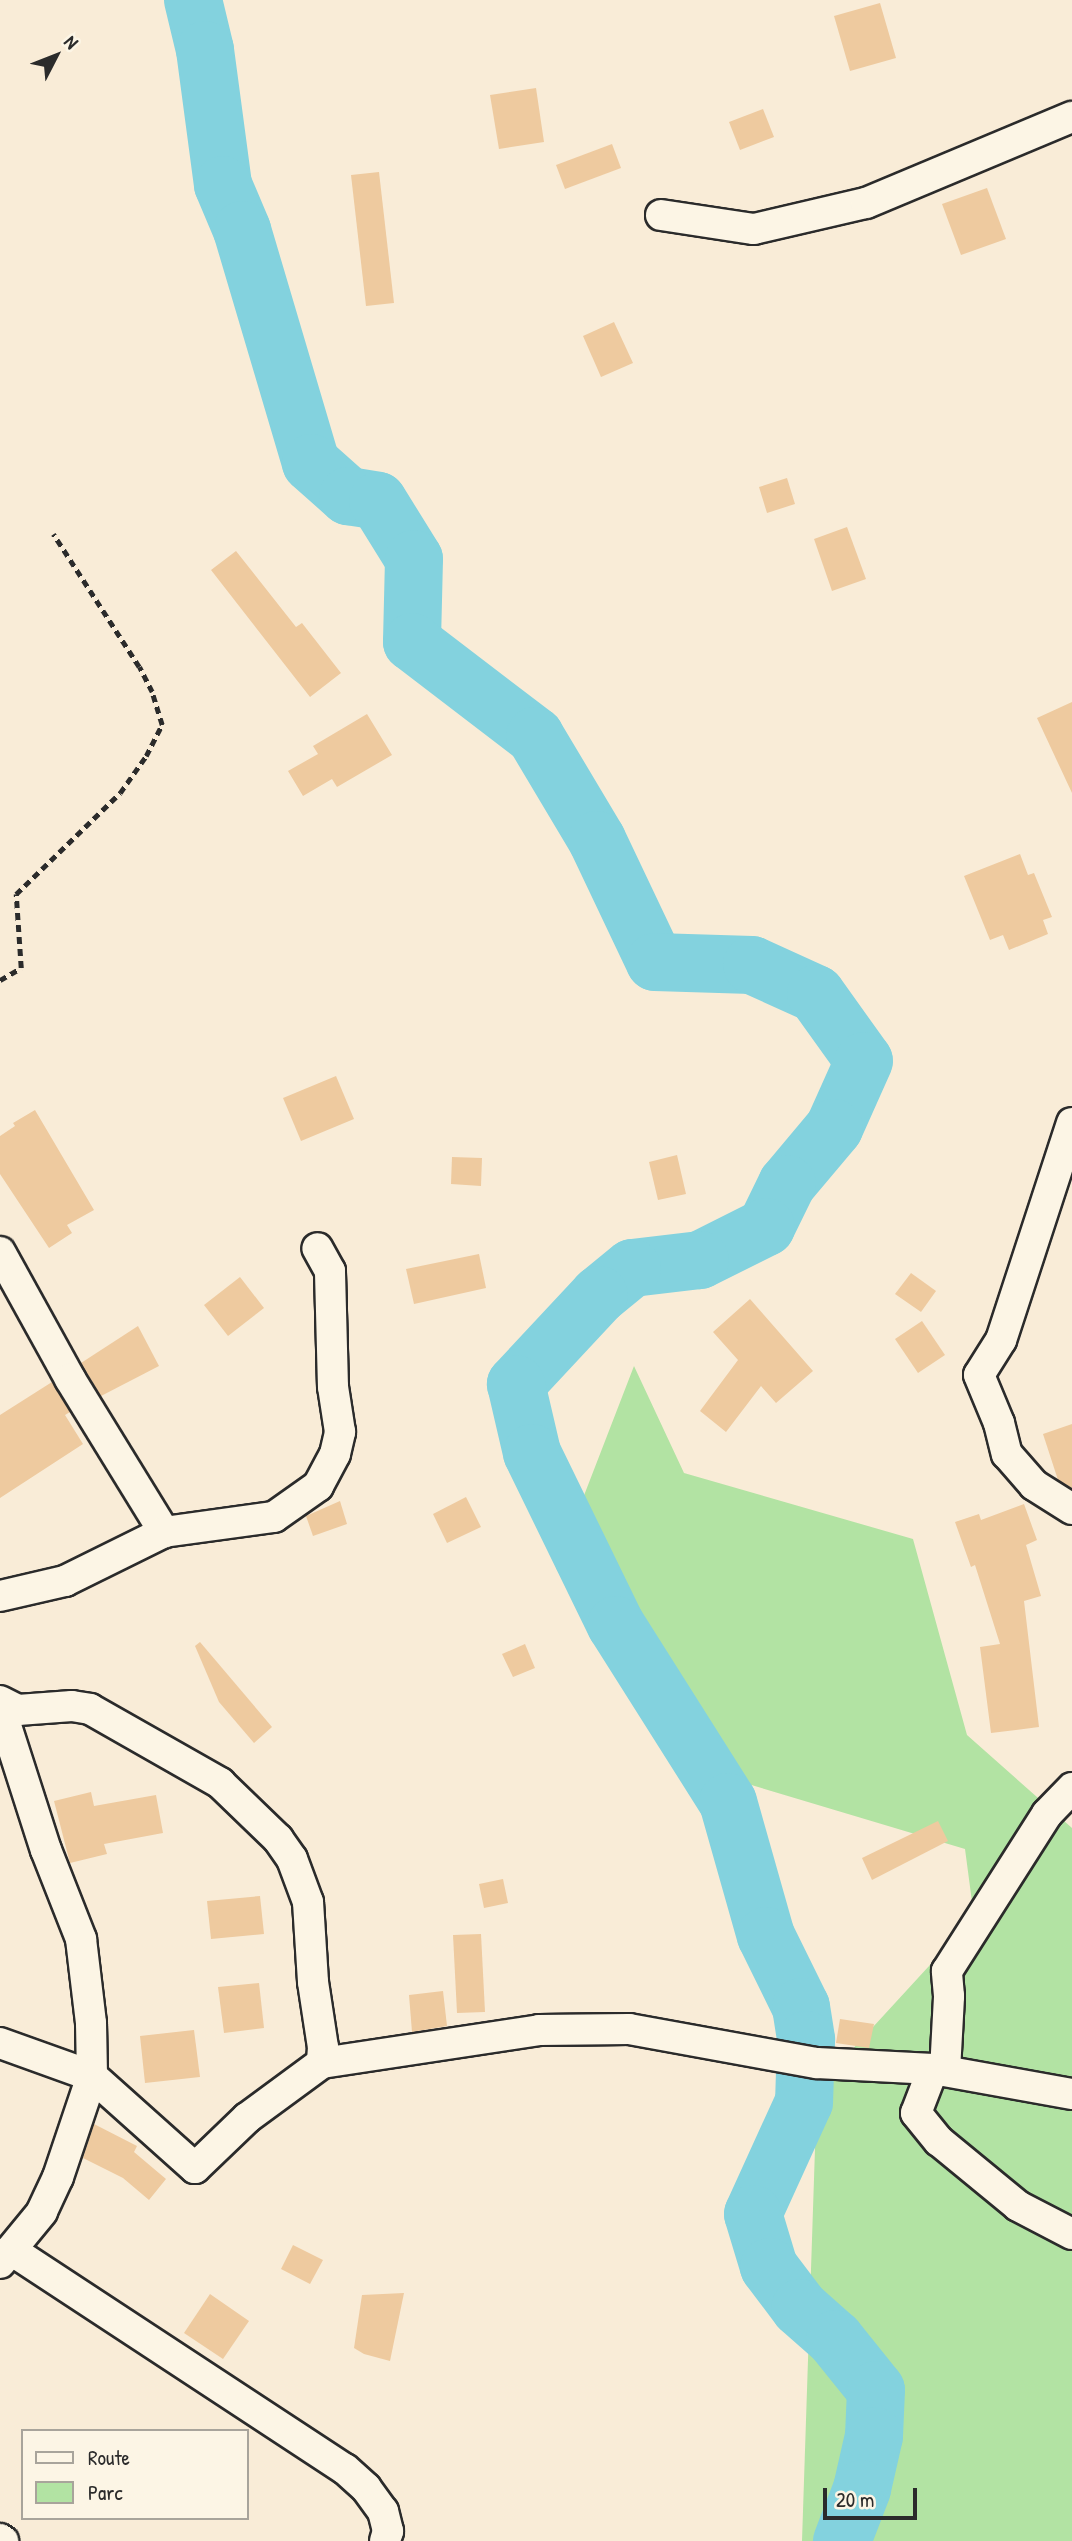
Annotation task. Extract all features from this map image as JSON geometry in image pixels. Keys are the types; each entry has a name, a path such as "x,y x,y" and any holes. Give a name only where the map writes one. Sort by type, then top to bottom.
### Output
{"street":[{"path":"661,215 754,229 866,203 1072,117"},
{"path":"1072,1123 1062,1178 1001,1340 979,1375 999,1423 1007,1454 1034,1485 1072,1509"},
{"path":"0,1596 65,1581 164,1532 274,1517 318,1486 335,1454 340,1432 334,1387 330,1271 317,1248"},
{"path":"0,1252 70,1379 164,1532"},
{"path":"0,1701 18,1710 72,1706 90,1709 220,1783 278,1839 292,1859 308,1902 313,1982 323,2047 322,2063"},
{"path":"0,1707 46,1850 81,1939 91,2022 92,2076 58,2177 42,2212 29,2231 5,2256 345,2469 366,2487 383,2511 388,2531 385,2541"},
{"path":"1072,1788 1047,1814 947,1971 949,1996 939,2070 916,2113 939,2141 1018,2206 1072,2234"},
{"path":"0,2043 92,2076 195,2168 247,2118 322,2063 539,2030 629,2029 803,2060 939,2070 1072,2095"}],"path":[{"path":"0,980 21,968 16,894 120,793 146,757 162,725 152,692 139,667 53,534"}],"green space":[{"path":"634,1366 684,1473 913,1539 967,1735 1072,1828 1072,2541 802,2541 817,2088 974,1917 965,1849 668,1760 556,1568"}],"building":[{"path":"880,3 896,58 850,71 834,16"},
{"path":"536,88 544,142 499,149 490,95"},
{"path":"763,109 774,137 740,150 729,122"},
{"path":"612,144 621,168 565,189 556,165"},
{"path":"379,172 394,303 366,306 351,175"},
{"path":"987,188 1006,239 961,255 942,204"},
{"path":"614,322 633,363 601,377 583,336"},
{"path":"787,478 795,504 767,513 759,487"},
{"path":"847,527 866,579 832,591 814,539"},
{"path":"236,551 296,627 302,623 341,673 310,697 211,570"},
{"path":"1072,702 1072,793 1037,718"},
{"path":"367,714 392,755 337,787 332,779 303,796 288,771 318,754 313,746"},
{"path":"1020,854 1028,875 1034,873 1052,917 1043,920 1048,934 1009,950 1003,935 990,940 964,876"},
{"path":"336,1076 354,1119 301,1141 283,1098"},
{"path":"35,1110 94,1210 67,1225 72,1233 49,1248 0,1174 0,1136 15,1126 13,1123"},
{"path":"677,1155 686,1194 658,1200 649,1162"},
{"path":"452,1157 482,1158 481,1186 451,1184"},
{"path":"479,1254 486,1288 414,1304 406,1269"},
{"path":"911,1273 936,1291 921,1312 895,1294"},
{"path":"240,1277 264,1308 228,1336 204,1305"},
{"path":"750,1299 813,1371 776,1403 761,1386 726,1432 700,1411 738,1360 713,1332"},
{"path":"922,1321 945,1355 918,1373 895,1339"},
{"path":"138,1326 159,1366 101,1396 81,1363"},
{"path":"52,1382 70,1412 65,1415 83,1444 0,1498 0,1415"},
{"path":"1072,1424 1072,1488 1058,1480 1043,1434"},
{"path":"466,1497 481,1527 447,1543 433,1514"},
{"path":"340,1501 347,1524 313,1536 306,1516"},
{"path":"1024,1504 1037,1540 1026,1545 1041,1596 1024,1601 1039,1727 991,1733 980,1647 1000,1644 975,1565 971,1567 955,1522 979,1514 981,1520"},
{"path":"200,1642 272,1727 254,1743 219,1702 195,1646"},
{"path":"525,1644 535,1668 513,1677 502,1654"},
{"path":"91,1792 94,1806 156,1795 163,1833 104,1844 107,1854 70,1863 54,1801"},
{"path":"938,1821 948,1841 872,1880 862,1858"},
{"path":"503,1879 508,1903 484,1908 479,1884"},
{"path":"260,1896 264,1934 211,1939 207,1901"},
{"path":"481,1934 485,2012 457,2013 453,1935"},
{"path":"259,1983 264,2028 224,2033 218,1987"},
{"path":"443,1991 447,2026 412,2032 409,1995"},
{"path":"840,2019 874,2024 869,2048 836,2043"},
{"path":"194,2030 200,2077 145,2083 140,2036"},
{"path":"94,2124 137,2146 134,2152 166,2179 149,2200 123,2178 83,2158"},
{"path":"293,2245 323,2260 310,2284 281,2269"},
{"path":"404,2293 390,2361 364,2354 354,2348 362,2295"},
{"path":"210,2294 249,2321 223,2359 184,2333"}],"waterway":[{"path":"193,0 205,50 223,185 242,230 311,463 348,496 378,501 414,559 412,642 535,736 597,840 655,962 752,965 816,994 864,1061 834,1128 787,1184 766,1227 700,1260 632,1268 599,1295 516,1384 532,1453 616,1625 728,1802 766,1936 801,2007 806,2040 804,2102 753,2214 769,2267 800,2308 835,2339 876,2390 874,2436 862,2489 842,2541"}]}
